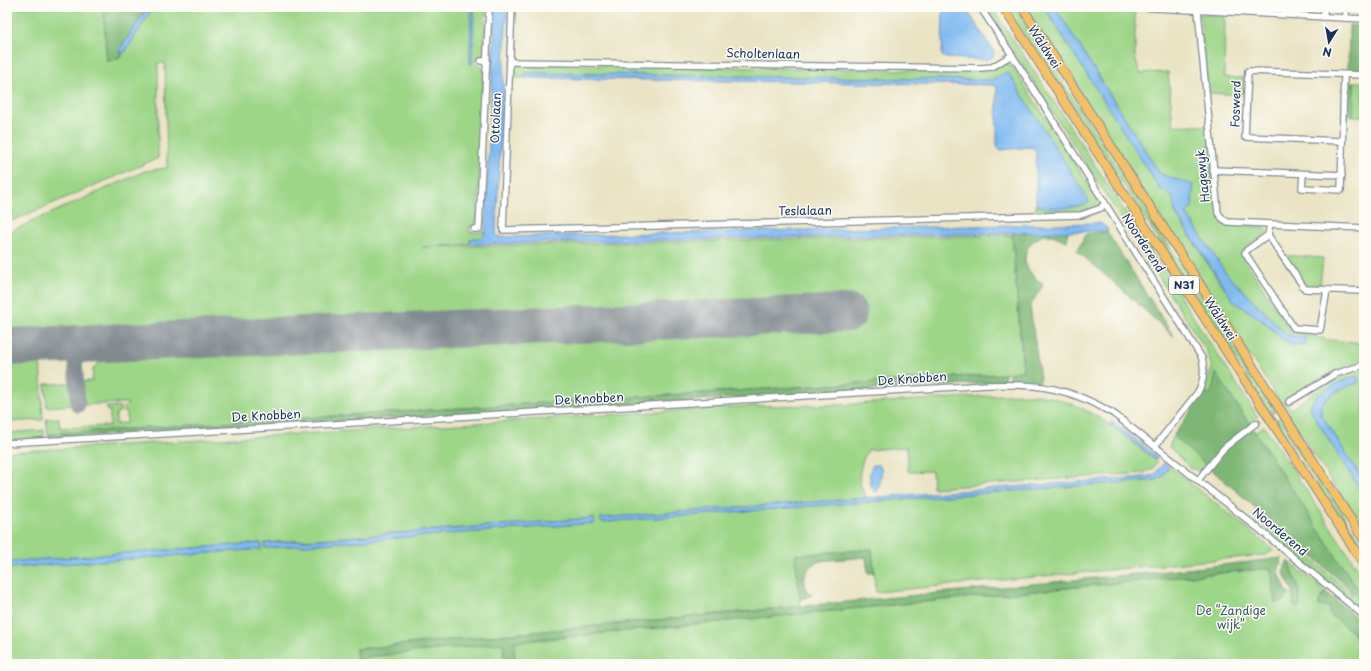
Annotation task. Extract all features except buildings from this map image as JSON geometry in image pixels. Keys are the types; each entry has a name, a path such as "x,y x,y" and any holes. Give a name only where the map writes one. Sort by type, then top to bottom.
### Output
{"highway":[{"name":"Wâldwei","path":"1003,7 1364,564"},
{"name":"Wâldwei","path":"1022,7 1364,540"}],"street":[{"name":"Ottolaan","path":"474,229 479,229 484,61 489,7"},
{"name":"Ottolaan","path":"503,230 512,7"},
{"name":"Noorderend","path":"980,7 1012,55 1199,351 1204,365 1203,383 1198,392 1155,446 1364,616"},
{"path":"1135,7 1364,19"},
{"path":"1324,7 1324,17"},
{"path":"1346,7 1346,18"},
{"name":"Hagewyk","path":"1198,11 1218,213 1223,220 1228,222 1364,228"},
{"name":"Scholtenlaan","path":"510,62 981,68 992,67 1012,55"},
{"name":"Foswerd","path":"1341,141 1246,137 1248,71 1364,76"},
{"path":"1303,174 1302,188 1340,190 1342,175 1341,141 1344,75"},
{"path":"1213,170 1342,175"},
{"name":"Teslalaan","path":"503,230 1081,215 1101,208 1105,204"},
{"path":"1270,224 1268,235 1245,253 1294,328 1320,330 1327,290"},
{"path":"1268,235 1305,289 1364,291"},
{"path":"1289,402 1335,374 1364,365"},
{"name":"De Knobben","path":"7,443 476,415 657,407 1016,384 1054,388 1092,401 1114,414 1155,446"},
{"path":"1198,480 1224,448 1256,423"}],"green space":[{"path":"7,7 103,7 107,62 122,56 122,53 125,52 153,7 471,7 470,63 472,64 474,7 486,7 484,52 480,57 476,58 476,63 482,67 484,72 477,221 474,226 469,227 469,232 485,232 485,234 481,238 470,240 470,244 422,247 1012,235 1023,370 1005,374 48,434 46,419 59,418 60,428 110,426 110,411 107,411 107,407 120,407 120,412 116,413 116,424 127,423 127,412 123,412 123,407 127,406 127,403 79,405 78,382 92,381 93,369 105,356 849,325 848,301 41,333 40,337 7,339 7,233 145,171 167,168 165,63 158,63 158,158 7,223"},
{"path":"103,7 148,7 120,49 122,56 107,62"},
{"path":"985,7 991,7 1040,80 1258,417 1203,469 1199,471 1190,468 1169,447 1175,433 1178,440 1195,454 1214,394 1204,394 1212,368 1206,350"},
{"path":"1005,7 1014,7 1275,409 1270,412 1063,91"},
{"path":"1025,7 1044,7 1160,189 1171,195 1175,213 1223,287 1284,340 1301,338 1287,335 1225,272 1186,213 1192,208 1193,185 1160,174 1055,7 1120,7 1135,12 1135,57 1140,73 1168,72 1173,125 1208,126 1215,202 1228,224 1264,227 1267,231 1246,247 1243,253 1245,260 1291,331 1329,340 1364,343 1364,363 1343,368 1314,383 1286,401 1291,409 1335,380 1364,369 1364,481 1322,416 1320,407 1332,395 1359,382 1357,376 1332,386 1315,398 1311,403 1325,434 1364,496 1364,532"},
{"path":"1200,14 1225,16 1224,77 1244,78 1243,95 1208,93"},
{"path":"1349,25 1364,26 1364,73 1348,73"},
{"path":"1004,63 1012,66 1098,199 1101,208 1078,213 1036,214 1036,203 1037,206 1088,199 1009,74 991,80 526,73 524,75 526,78 512,78 512,72 516,67 526,64 982,71 995,68"},
{"path":"1348,81 1354,82 1353,116 1346,115"},
{"path":"1354,82 1364,82 1364,116 1353,116"},
{"path":"1068,229 1067,241 1056,236 1043,236 1037,238 1029,246 1026,252 1025,257 1028,269 1043,285 1030,306 1040,379 1039,384 1009,382 1009,373 1023,370 1012,235 1022,230"},
{"path":"1107,232 1174,337 1077,251 1086,234"},
{"path":"1280,255 1323,258 1320,286 1300,285"},
{"path":"40,355 43,420 7,422 7,356"},
{"path":"1216,373 1364,601 1177,440 1175,433 1204,394 1211,394"},
{"path":"1005,374 1004,382 51,438 48,434"},
{"path":"74,383 76,405 47,407 45,384"},
{"path":"1018,394 1039,395 1077,406 1094,414 1125,436 1157,462 1153,468 1144,473 933,488 932,471 908,472 907,447 868,450 862,462 860,474 861,486 867,498 601,518 601,520 602,522 1156,480 1162,477 1169,466 1274,550 1266,555 876,592 872,549 795,555 801,606 356,649 357,664 7,664 7,568 261,549 262,545 261,543 7,562 7,452 752,406 840,405","holes":["594,518 594,523 265,548 265,543"]},
{"path":"1280,417 1364,547 1364,557 1276,420"},
{"path":"1264,426 1364,578 1364,613 1268,533 1259,515 1353,595 1255,441 1244,439"},
{"path":"44,430 44,436 41,439 7,441 7,433"},
{"path":"872,549 874,573 868,573 866,557 820,561 815,563 807,571 804,580 805,585 812,595 800,600 795,555"},
{"path":"1282,558 1278,571 1288,594 1283,601 1275,603 1271,568 514,642 515,664 505,664 503,643 366,657 366,664 357,664 356,649 1178,570"},
{"name":"De “Zandige wijk”","path":"1288,561 1326,592 1319,601 1328,606 1330,614 1353,633 1364,650 1364,664 515,664 513,642 1271,568 1275,603 1283,601 1288,594 1293,593 1294,606 1300,608 1298,585"},
{"path":"1288,561 1298,585 1300,608 1294,606 1293,592 1284,573 1285,565"},
{"path":"1326,592 1364,624 1364,650 1353,633 1330,614 1328,606 1319,606 1319,601"},
{"path":"503,643 505,664 366,664 365,657"}],"water":[{"path":"148,7 153,7 125,52 122,53 120,49"},
{"path":"471,7 474,7 472,64 470,64"},
{"path":"495,7 507,7 496,233 498,237 1100,223 1107,228 1108,231 470,244 470,240 473,238 481,238 485,234"},
{"path":"943,7 965,7 994,52 993,57 986,60 946,58 942,56"},
{"path":"1044,7 1055,7 1160,174 1193,185 1192,208 1186,213 1225,272 1287,335 1305,338 1306,344 1292,345 1284,340 1262,320 1234,302 1175,212 1171,195 1160,189"},
{"path":"525,73 991,80 1005,73 1009,74 1089,202 1070,208 1045,207 1039,206 1036,203 1036,152 1034,148 1030,147 1001,150 997,147 997,88 995,85 526,78 524,75"},
{"path":"1357,376 1359,382 1332,395 1320,407 1322,416 1364,481 1364,496 1312,413 1310,407 1317,396 1330,387"},
{"path":"1112,421 1158,457 1156,460 1110,424"},
{"path":"1164,463 1169,466 1162,477 1156,480 602,522 600,520 601,518 1144,477 1154,475"},
{"path":"873,465 879,465 882,470 879,489 876,492 872,487 870,479 870,471"},
{"path":"594,518 594,523 265,548 265,543"},
{"path":"261,543 262,549 7,568 7,562"}],"taxiway":[{"path":"74,344 78,405"}],"runway":[{"path":"7,347 848,313"}],"tunnel":[{"path":"1256,423 1289,402"}]}
